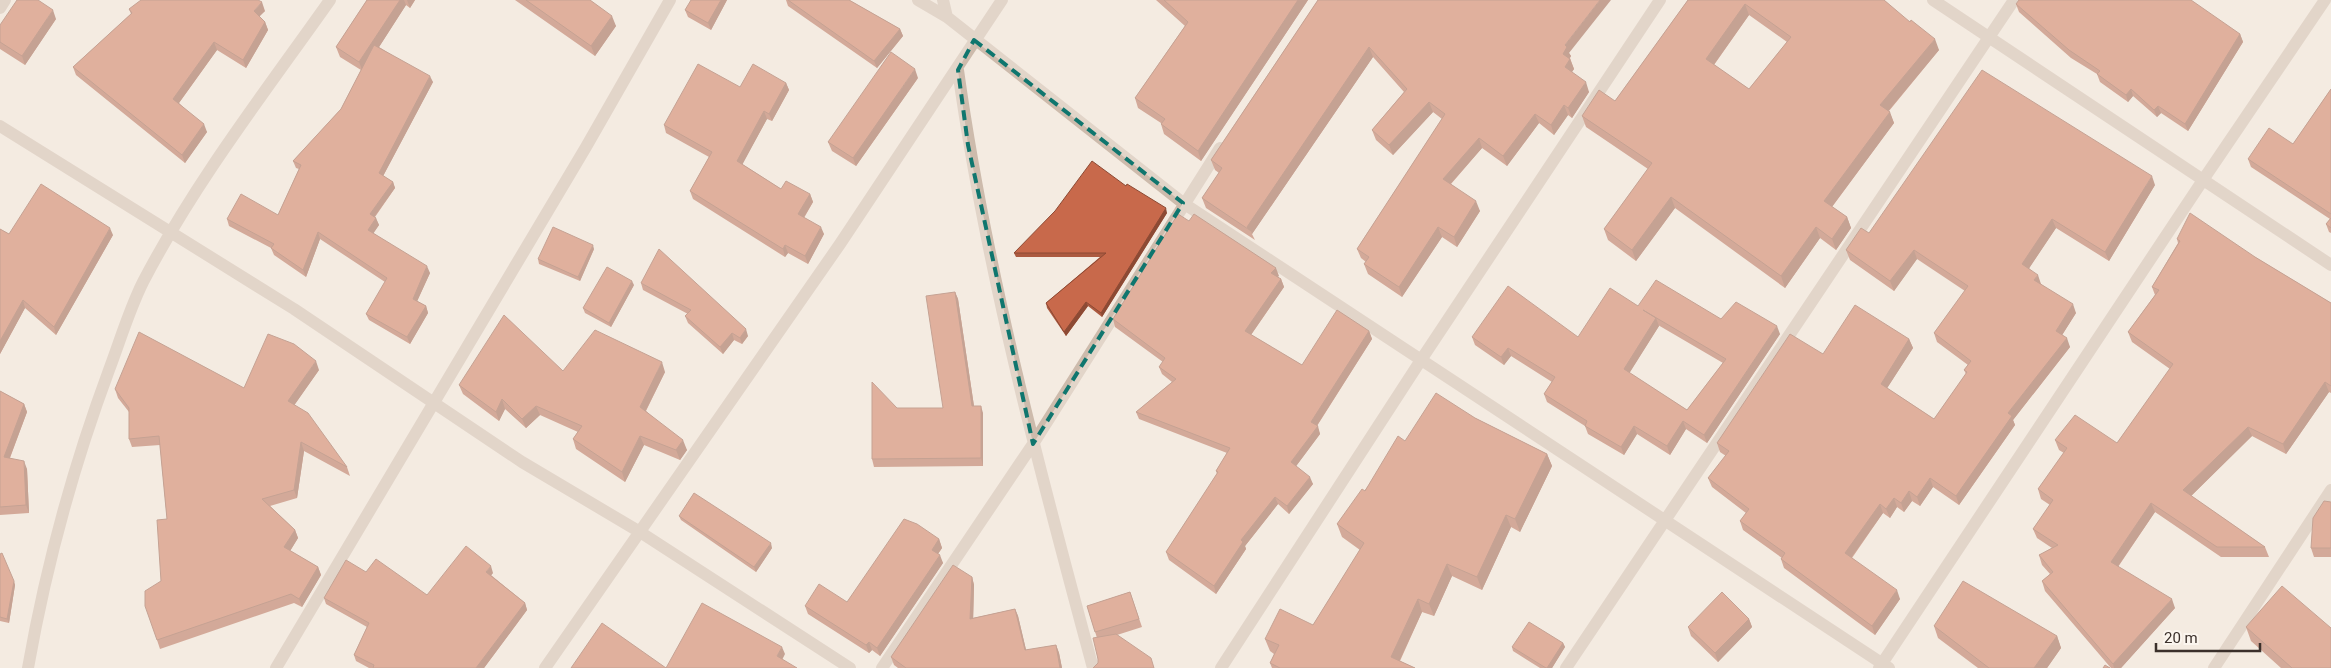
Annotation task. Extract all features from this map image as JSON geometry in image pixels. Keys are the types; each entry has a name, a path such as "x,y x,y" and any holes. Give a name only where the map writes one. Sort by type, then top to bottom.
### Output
{"street":[{"path":"0,8 5,0"},
{"path":"28,668 48,565 96,406 142,285 170,233 218,160 330,0"},
{"path":"276,668 586,147 670,0"},
{"path":"918,0 947,18 1183,203 1884,666 2203,180 2325,0"},
{"path":"943,0 947,18"},
{"path":"545,668 958,70 974,40 1002,0"},
{"path":"1222,668 1421,360 1660,0"},
{"path":"1932,0 2331,265"},
{"path":"1566,668 2014,0"},
{"path":"958,70 968,145 1033,444 1093,668"},
{"path":"0,126 294,309 522,462 640,532 850,668"},
{"path":"882,668 1033,444 1183,203 1226,138"},
{"path":"2214,668 2331,490"}],"highlighted area":[{"path":"974,40 1183,203 1033,444 968,145 958,70"}],"building":[{"path":"17,0 38,0 53,10 22,56 0,42 0,25"},
{"path":"141,0 258,0 262,2 254,11 265,22 243,60 214,42 173,99 204,124 182,155 73,67 132,13 129,9"},
{"path":"367,0 400,0 359,62 336,47"},
{"path":"526,0 590,0 612,16 591,46"},
{"path":"691,0 721,0 708,23 685,10"},
{"path":"788,0 849,0 900,29 874,61"},
{"path":"1164,0 1298,0 1198,151 1161,124 1165,119 1135,98 1188,22"},
{"path":"1318,0 1600,0 1565,45 1567,47 1563,54 1570,59 1565,67 1586,82 1568,108 1564,105 1551,125 1535,114 1503,156 1479,138 1443,179 1476,201 1454,237 1438,227 1399,287 1364,264 1369,257 1357,249 1445,114 1429,102 1389,145 1372,130 1407,89 1369,47 1247,227 1251,231 1202,198 1222,168 1211,160"},
{"path":"1688,0 1884,0 1910,22 1911,20 1935,39 1880,105 1890,112 1824,201 1847,217 1832,239 1816,227 1781,276 1671,197 1632,250 1604,229 1652,163 1582,116 1599,90 1615,101","holes":["1745,4 1791,37 1749,89 1706,59"]},
{"path":"2019,0 2191,0 2240,34 2185,124 2158,106 2154,110 2131,89 2126,95 2097,74 2100,71 2069,50 2016,4"},
{"path":"374,45 430,76 379,173 393,182 370,214 376,218 368,230 427,266 413,299 426,306 407,337 366,314 387,278 318,232 303,270 271,248 274,244 227,219 241,194 278,215 301,165 293,161 341,109"},
{"path":"891,52 915,69 853,158 828,142"},
{"path":"698,64 740,87 753,64 786,83 769,114 764,111 737,161 781,189 786,181 810,194 798,214 821,227 805,256 785,245 783,249 690,191 712,152 664,125"},
{"path":"1982,70 2152,176 2105,252 2052,219 2022,264 2038,275 2034,280 2073,304 2056,331 2067,338 2008,413 2012,416 1956,496 1930,478 1917,497 1909,491 1901,503 1894,498 1886,509 1880,504 1845,553 1897,590 1872,626 1781,559 1785,553 1740,521 1749,509 1708,478 1729,451 1717,443 1790,334 1823,354 1855,305 1909,339 1881,384 1934,419 1967,372 1964,370 1971,361 1934,333 1968,286 1914,250 1890,281 1846,250 1861,228 1869,233"},
{"path":"2331,89 2331,214 2248,159 2269,128 2293,144"},
{"path":"1092,161 1126,186 1127,184 1166,208 1101,313 1086,302 1064,332 1046,303 1106,253 1014,253 1055,211"},
{"path":"41,184 110,228 54,327 23,300 0,341 0,229 9,234"},
{"path":"2190,213 2255,257 2331,303 2331,386 2325,382 2283,444 2248,427 2183,490 2265,547 2217,547 2151,503 2111,562 2172,599 2113,664 2042,581 2053,572 2039,555 2058,545 2033,529 2053,500 2038,489 2067,448 2055,440 2075,415 2117,443 2173,364 2128,332 2159,290 2152,287 2180,241 2177,239"},
{"path":"1178,214 1189,221 1194,214 1276,268 1271,273 1281,279 1245,331 1302,365 1337,310 1369,331 1311,422 1318,426 1291,462 1310,477 1287,506 1275,497 1241,540 1243,542 1214,586 1166,552 1218,472 1216,471 1230,448 1136,412 1176,379 1159,367 1165,358 1113,319"},
{"path":"2331,218 2331,228 2326,224"},
{"path":"553,227 593,245 578,277 538,259"},
{"path":"659,249 746,329 740,338 732,333 720,347 685,316 691,310 641,283"},
{"path":"607,267 632,281 609,323 583,308"},
{"path":"1656,280 1721,319 1736,302 1777,326 1704,435 1683,421 1667,446 1634,426 1621,447 1585,426 1587,421 1544,394 1555,377 1508,348 1501,357 1472,337 1508,286 1578,337 1610,288 1638,306","holes":["1643,310 1726,359 1687,410 1624,369 1656,318"]},
{"path":"955,292 972,406 981,406 981,458 872,459 872,382 897,408 943,408 926,296"},
{"path":"504,315 563,371 595,330 662,362 640,407 683,440 676,450 640,436 622,472 573,439 582,426 536,406 522,419 502,399 496,412 459,385"},
{"path":"139,332 244,388 268,334 294,344 316,361 288,401 308,413 347,467 301,442 294,490 262,499 295,530 284,547 318,567 299,599 291,594 157,640 145,606 145,591 161,581 157,520 167,519 159,436 129,439 129,408 115,389"},
{"path":"0,391 24,404 4,457 24,461 26,505 0,507"},
{"path":"1436,393 1475,418 1547,454 1515,519 1506,515 1477,577 1447,564 1429,604 1418,599 1391,657 1415,668 1280,668 1270,663 1279,645 1265,639 1280,609 1313,625 1364,543 1337,524 1362,489 1365,491 1398,436 1405,441"},
{"path":"694,493 771,543 754,567 679,516"},
{"path":"2324,501 2331,502 2331,548 2311,548 2313,518"},
{"path":"904,519 917,524 939,539 932,550 940,555 877,648 869,642 866,645 805,606 819,584 847,602"},
{"path":"466,546 491,566 486,572 525,603 476,668 373,668 374,665 354,655 369,623 324,598 346,560 366,572 376,559 427,595"},
{"path":"2,553 14,581 7,619 0,617 0,554"},
{"path":"953,565 972,577 970,619 1015,609 1025,650 1056,645 1060,668 906,668 891,657"},
{"path":"1963,581 2057,636 2034,668 1989,668 1934,626"},
{"path":"2282,586 2331,628 2331,668 2292,668 2246,627"},
{"path":"1130,592 1139,619 1095,632 1087,606"},
{"path":"1722,592 1749,619 1715,653 1688,627"},
{"path":"702,603 782,647 777,656 797,668 666,668"},
{"path":"1529,622 1563,643 1547,668 1512,647"},
{"path":"602,623 666,668 571,668"},
{"path":"1116,634 1151,658 1154,668 1093,668 1098,663 1098,659 1093,638"}]}
